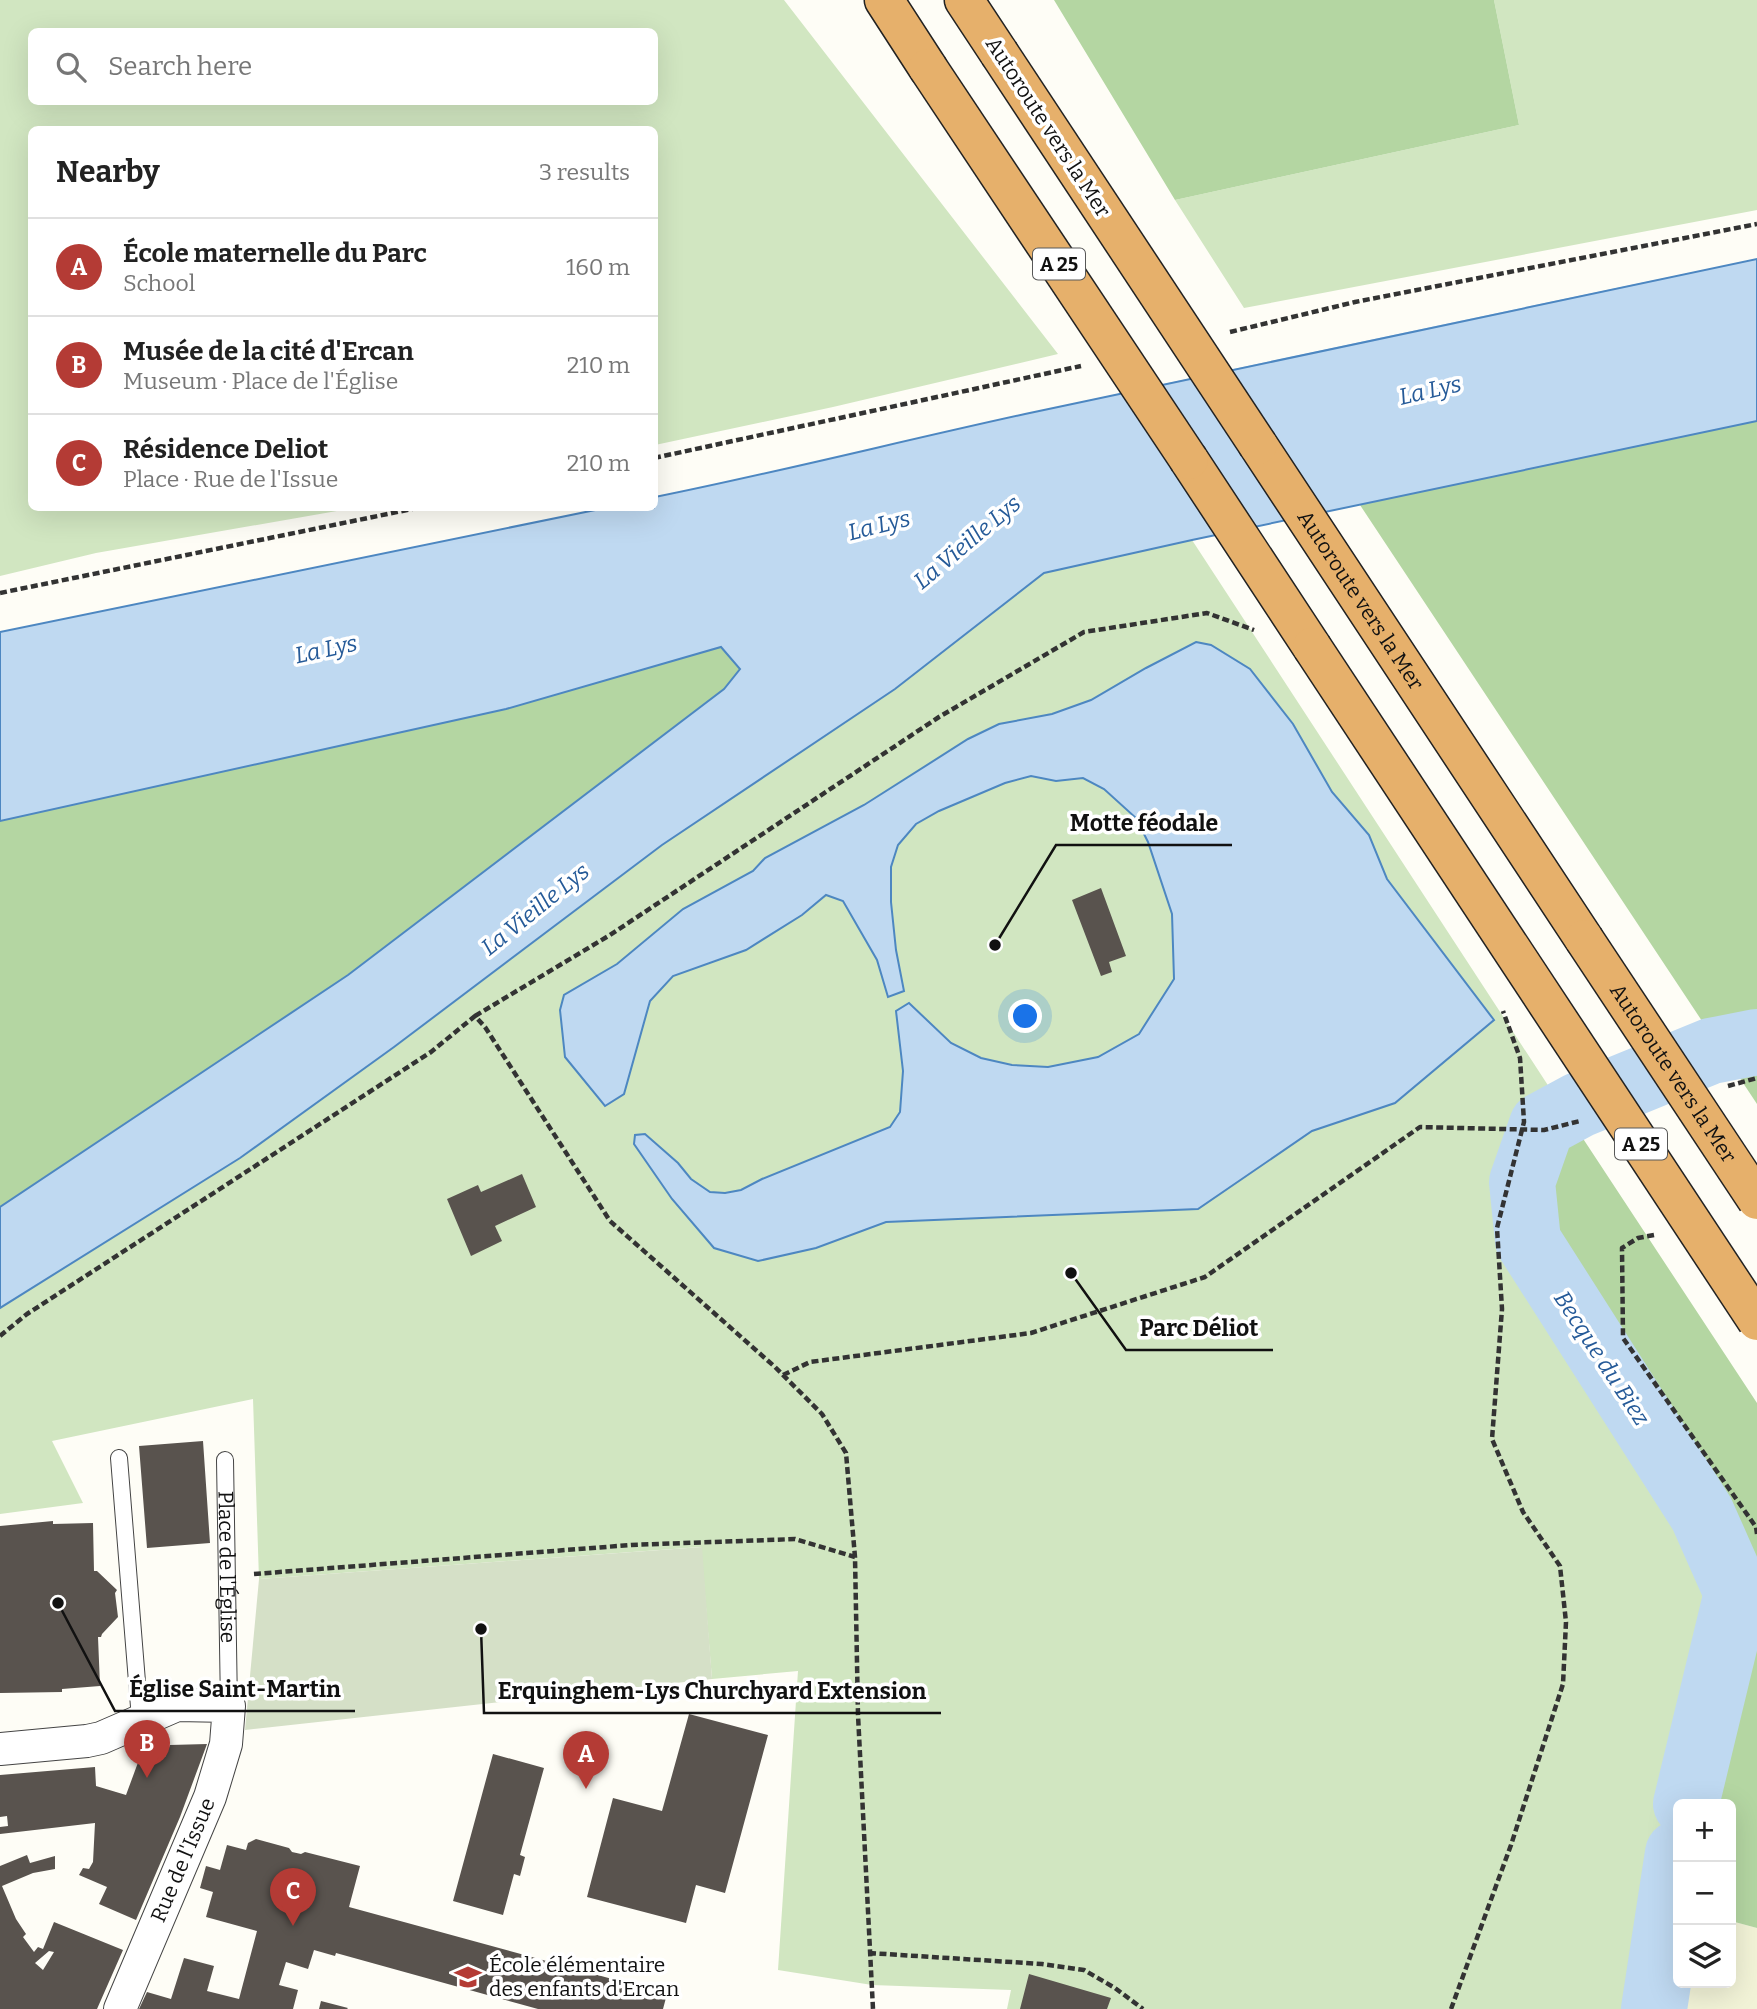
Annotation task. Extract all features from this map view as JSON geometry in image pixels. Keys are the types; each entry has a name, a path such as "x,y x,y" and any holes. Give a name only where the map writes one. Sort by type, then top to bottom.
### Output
{"highway":[{"name":"A 25","path":"884,0 1757,1321"},
{"name":"Autoroute vers la Mer","path":"964,0 1757,1200"}],"street":[{"path":"0,1749 102,1738 177,1705 229,1706"},
{"name":"Rue de l'Issue","path":"120,2009 210,1797 226,1744 229,1706"}],"lane":[{"path":"119,1458 140,1719"},
{"name":"Place de l'Église","path":"225,1461 229,1706"}],"path":[{"path":"0,593 402,511"},
{"path":"0,1336 27,1314 430,1052 475,1016 610,935 939,718 1084,632 1207,613 1266,634"},
{"path":"1451,2009 1511,1845 1563,1684 1566,1622 1560,1566 1523,1512 1492,1439 1502,1309 1497,1228 1522,1129 1520,1058 1503,1009"},
{"path":"475,1016 485,1027 610,1221 783,1375 822,1414 846,1452 855,1558 858,1715 873,2009"},
{"path":"783,1375 810,1362 1031,1333 1205,1277 1420,1127 1544,1130"},
{"path":"1665,1234 1638,1238 1622,1248 1623,1338 1756,1527 1757,1534"},
{"path":"227,1577 631,1545 795,1539 855,1558"},
{"path":"869,1953 1042,1964 1084,1970 1115,1987 1143,2009"}],"green space":[{"path":"0,0 784,0 1058,354 833,407 658,444 658,126 28,126 28,511 337,511 96,553 0,576"},
{"path":"1054,0 1494,0 1519,125 1175,200"},
{"path":"1494,0 1757,0 1757,210 1244,308 1175,200 1519,125"},
{"path":"1757,419 1757,1104 1360,505"},
{"path":"1192,540 1553,1093 1519,1160 1521,1266 1720,1592 1682,1799 1673,1799 1673,1849 1644,2009 1007,2009 1011,1990 872,1985 778,1970 798,1671 712,1679 701,1547 259,1579 253,1399 52,1441 83,1503 0,1514 0,1308 240,1158 394,1047 662,845 1044,573"},
{"path":"721,647 740,669 724,689 348,975 0,1207 0,821 506,709"},
{"path":"1553,1093 1757,1403 1757,1928 1736,1922 1736,1799 1682,1799 1720,1591 1521,1266 1519,1160"},
{"path":"702,1547 712,1679 245,1730 259,1579"},
{"path":"1673,1848 1673,1906 1663,1903"},
{"path":"1663,1903 1673,1906 1673,1988 1736,1988 1736,1922 1757,1928 1757,2009 1644,2009"}],"water":[{"path":"1757,259 1757,421 1044,573 895,689 662,845 394,1047 240,1158 0,1308 0,1207 348,975 724,689 740,669 721,647 506,709 0,821 0,632 590,511 658,511 658,496 1482,316"},
{"path":"1196,642 1211,645 1250,669 1293,724 1332,792 1369,835 1387,879 1494,1020 1395,1103 1312,1131 1198,1209 886,1222 816,1248 758,1261 714,1248 672,1199 634,1144 635,1135 645,1134 678,1163 691,1179 710,1192 725,1193 741,1190 890,1127 900,1112 903,1071 896,1011 909,1003 951,1043 981,1058 1012,1065 1048,1067 1098,1057 1139,1034 1174,979 1172,914 1148,842 1136,818 1104,789 1083,778 1056,781 1031,776 1005,783 939,811 916,824 898,845 891,867 891,902 896,950 904,991 888,997 877,960 843,901 826,895 802,915 746,950 673,976 650,1001 624,1094 605,1106 565,1057 560,1010 564,995 617,964 683,909 753,871 765,858 864,805 968,739 999,724 1052,714 1091,700"}],"building":[{"path":"1101,888 1126,956 1109,962 1112,972 1101,976 1072,900"},
{"path":"522,1174 536,1207 495,1226 502,1241 471,1256 447,1199 478,1185 481,1192"},
{"path":"203,1441 210,1543 147,1548 139,1446"},
{"path":"53,1521 53,1524 93,1523 94,1571 117,1590 115,1593 118,1617 101,1637 98,1637 100,1686 62,1689 62,1692 0,1693 0,1526"},
{"path":"689,1714 768,1735 725,1893 696,1885 686,1923 587,1897 613,1798 662,1811"},
{"path":"207,1744 180,1817 136,1920 99,1904 107,1887 79,1875 83,1868 89,1869 93,1862 95,1823 0,1834 0,1827 8,1826 7,1816 0,1817 0,1775 95,1767 96,1786 126,1795 143,1749 165,1757 170,1745"},
{"path":"493,1754 544,1768 520,1855 525,1857 520,1876 514,1874 503,1915 453,1901"},
{"path":"256,1839 289,1848 292,1852 305,1852 360,1866 349,1907 667,1994 663,2009 538,2009 336,1953 335,1956 314,1950 308,1969 286,1962 279,1985 298,1990 293,2009 139,2009 147,1992 171,1999 184,1958 214,1966 207,1991 239,1999 257,1931 206,1917 213,1892 200,1888 206,1866 220,1870 227,1845 246,1850 248,1843"},
{"path":"27,1855 30,1863 55,1856 55,1869 33,1873 2,1886 16,1919 26,1934 23,1937 34,1952 38,1947 43,1949 54,1922 123,1950 97,2009 0,2009 0,1866","holes":["49,1951 54,1952 43,1970 35,1963"]},
{"path":"1029,1974 1111,1998 1107,2009 1020,2009"},
{"path":"321,2001 348,2008 319,2009"}],"waterway":[{"name":"Becque du Biez","path":"1687,1799 1737,1593 1702,1514 1528,1241 1522,1182 1542,1125 1579,1105 1711,1051 1757,1042"},
{"name":"Becque du Biez","path":"1654,2009 1677,1862"}],"place":[{"name":"Motte féodale","path":"995,945"},
{"name":"Parc Déliot","path":"1071,1273"},
{"name":"Église Saint-Martin","path":"58,1603"},
{"name":"Erquinghem-Lys Churchyard Extension","path":"481,1629"},
{"name":"Musée de la cité d'Ercan","path":"147,1778"},
{"name":"École maternelle du Parc","path":"586,1789"},
{"name":"Résidence Deliot","path":"293,1926"},
{"name":"École élémentaire des enfants d'Ercan","path":"468,1977"}],"water label":[{"name":"La Lys","path":"1430,390"},
{"name":"La Lys","path":"879,525"},
{"name":"La Vieille Lys","path":"967,542"},
{"name":"La Lys","path":"326,649"},
{"name":"La Vieille Lys","path":"535,909"}]}
